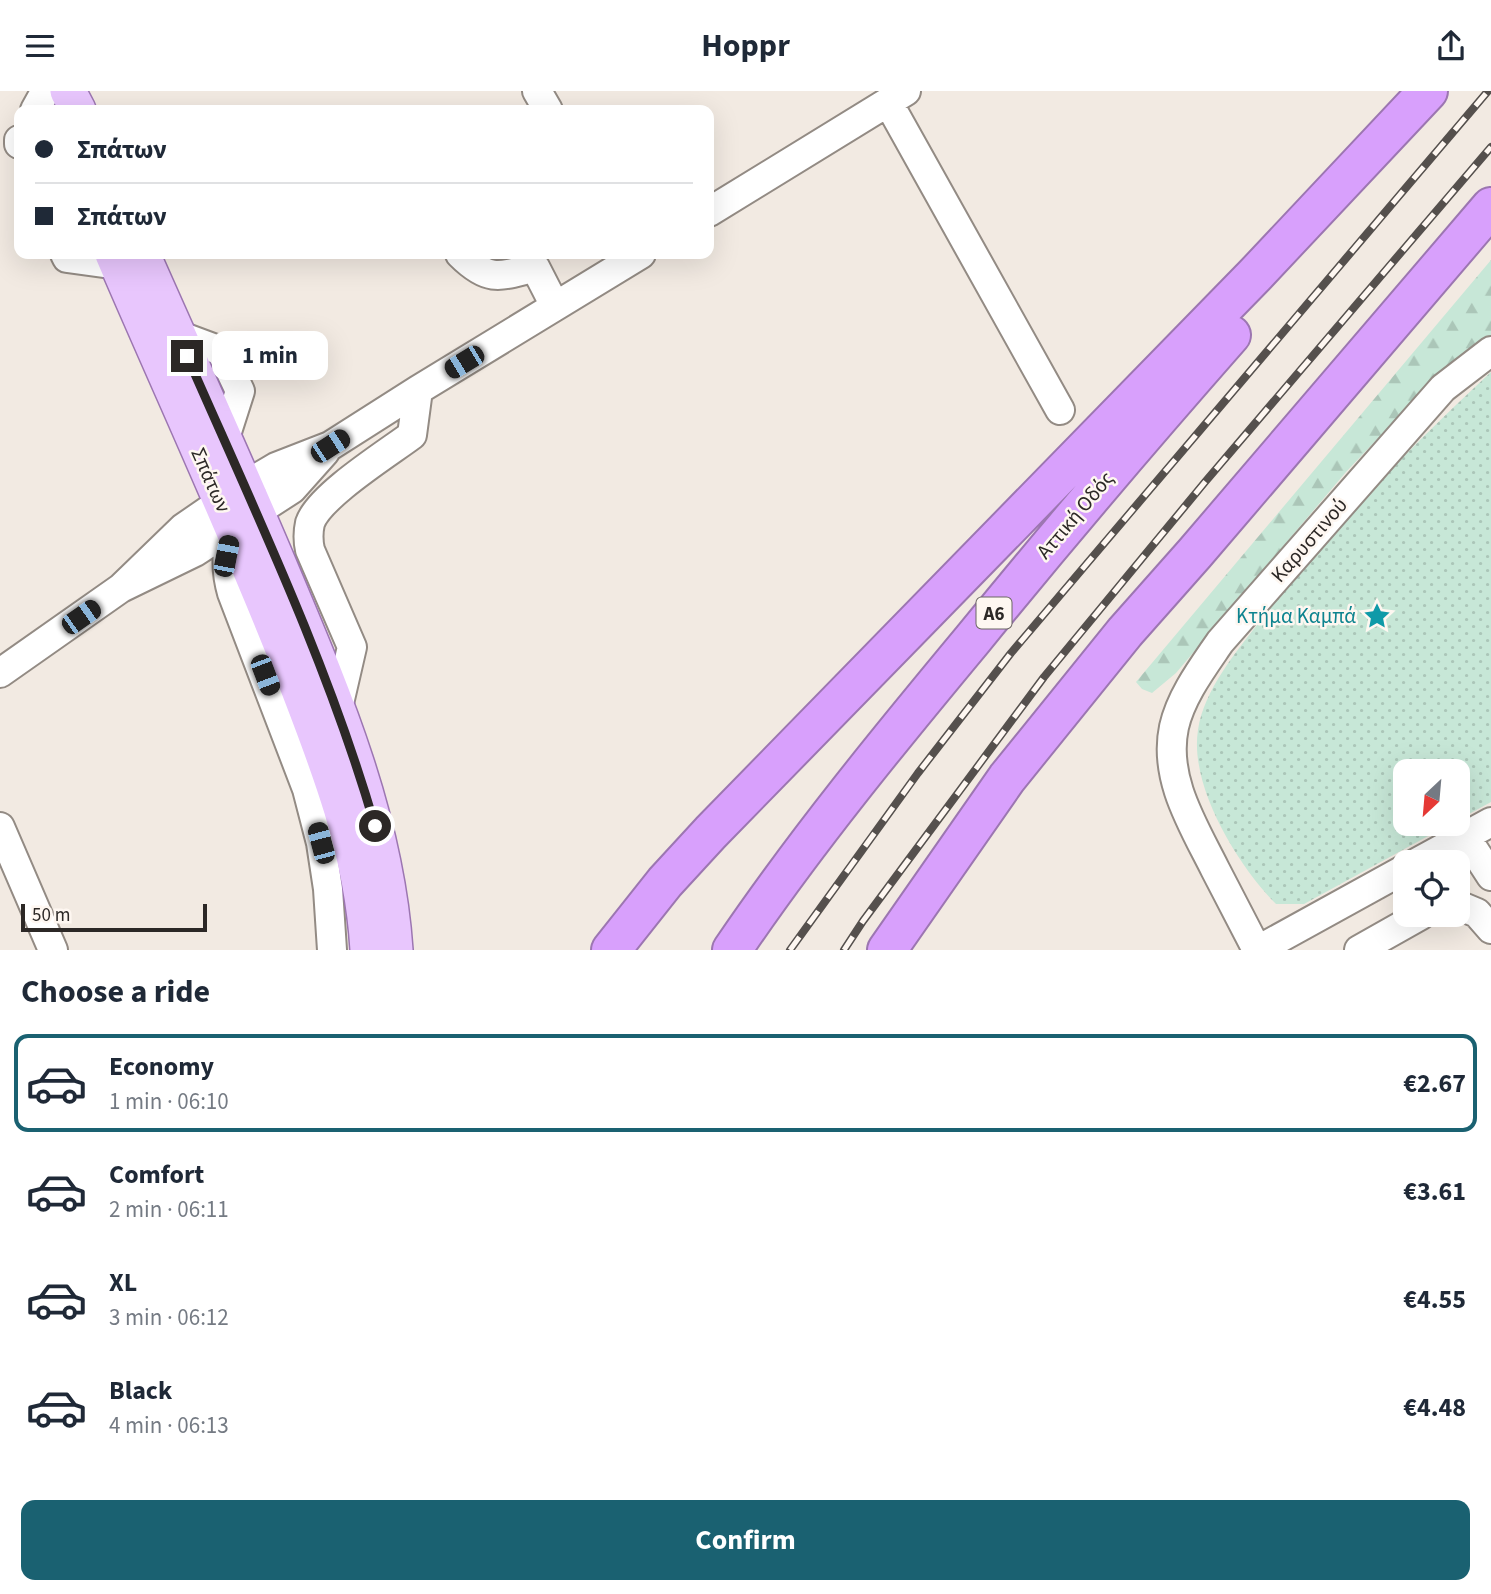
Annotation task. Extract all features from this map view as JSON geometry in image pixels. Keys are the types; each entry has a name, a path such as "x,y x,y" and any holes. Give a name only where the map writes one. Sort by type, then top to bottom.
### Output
{"highway":[{"path":"611,950 665,882 711,832 1255,275 1430,91"},
{"name":"Αττική Οδός","path":"732,950 893,735 1120,460 1272,288 1430,91"},
{"path":"887,950 1007,778 1125,632 1491,207"},
{"path":"919,950 1020,803 1139,642 1195,553"}],"main road":[{"name":"Σπάτων","path":"124,259 238,506 289,588 364,787 381,846 395,950"},
{"name":"Σπάτων","path":"125,259 178,335 224,442 263,598 339,795 354,852 366,918 368,950"}],"street":[{"path":"714,209 897,97 1060,409"},
{"path":"465,259 475,269 500,277 542,260 555,306"},
{"path":"0,673 121,589 195,552 276,467 330,446 633,259"},
{"name":"Καρυστινού","path":"1257,950 1187,815 1175,781 1171,759 1174,726 1200,671 1220,642 1443,388 1491,351"},
{"path":"337,712 352,647 310,550 308,538 311,522 318,508 337,491 412,435 418,390"},
{"path":"238,506 226,556 227,574 307,789 321,843 328,889 332,950"},
{"path":"1470,833 1491,822"},
{"path":"0,827 53,950"},
{"path":"1440,850 1463,837"},
{"path":"1466,837 1491,876"},
{"path":"1257,950 1393,876"},
{"path":"1470,910 1477,913 1491,929"},
{"path":"1359,950 1400,927"}],"green space":[{"path":"1491,260 1491,336 1402,413 1346,472 1176,673 1152,693 1142,689 1136,682"},
{"name":"Kτήμα Καμπά","path":"1491,372 1491,802 1470,813 1470,759 1393,759 1393,837 1426,837 1403,850 1393,850 1393,855 1304,904 1276,904 1232,847 1209,800 1197,752 1201,715 1214,686 1231,659 1286,587 1342,523"}],"railway":[{"path":"790,950 918,773 1011,653 1488,91"},
{"path":"844,950 1044,677 1205,482 1491,147"}],"place":[{"name":"Kτήμα Καμπά","path":"1377,616"}],"route":[{"path":"187,356 289,588 329,687 375,826"}]}
